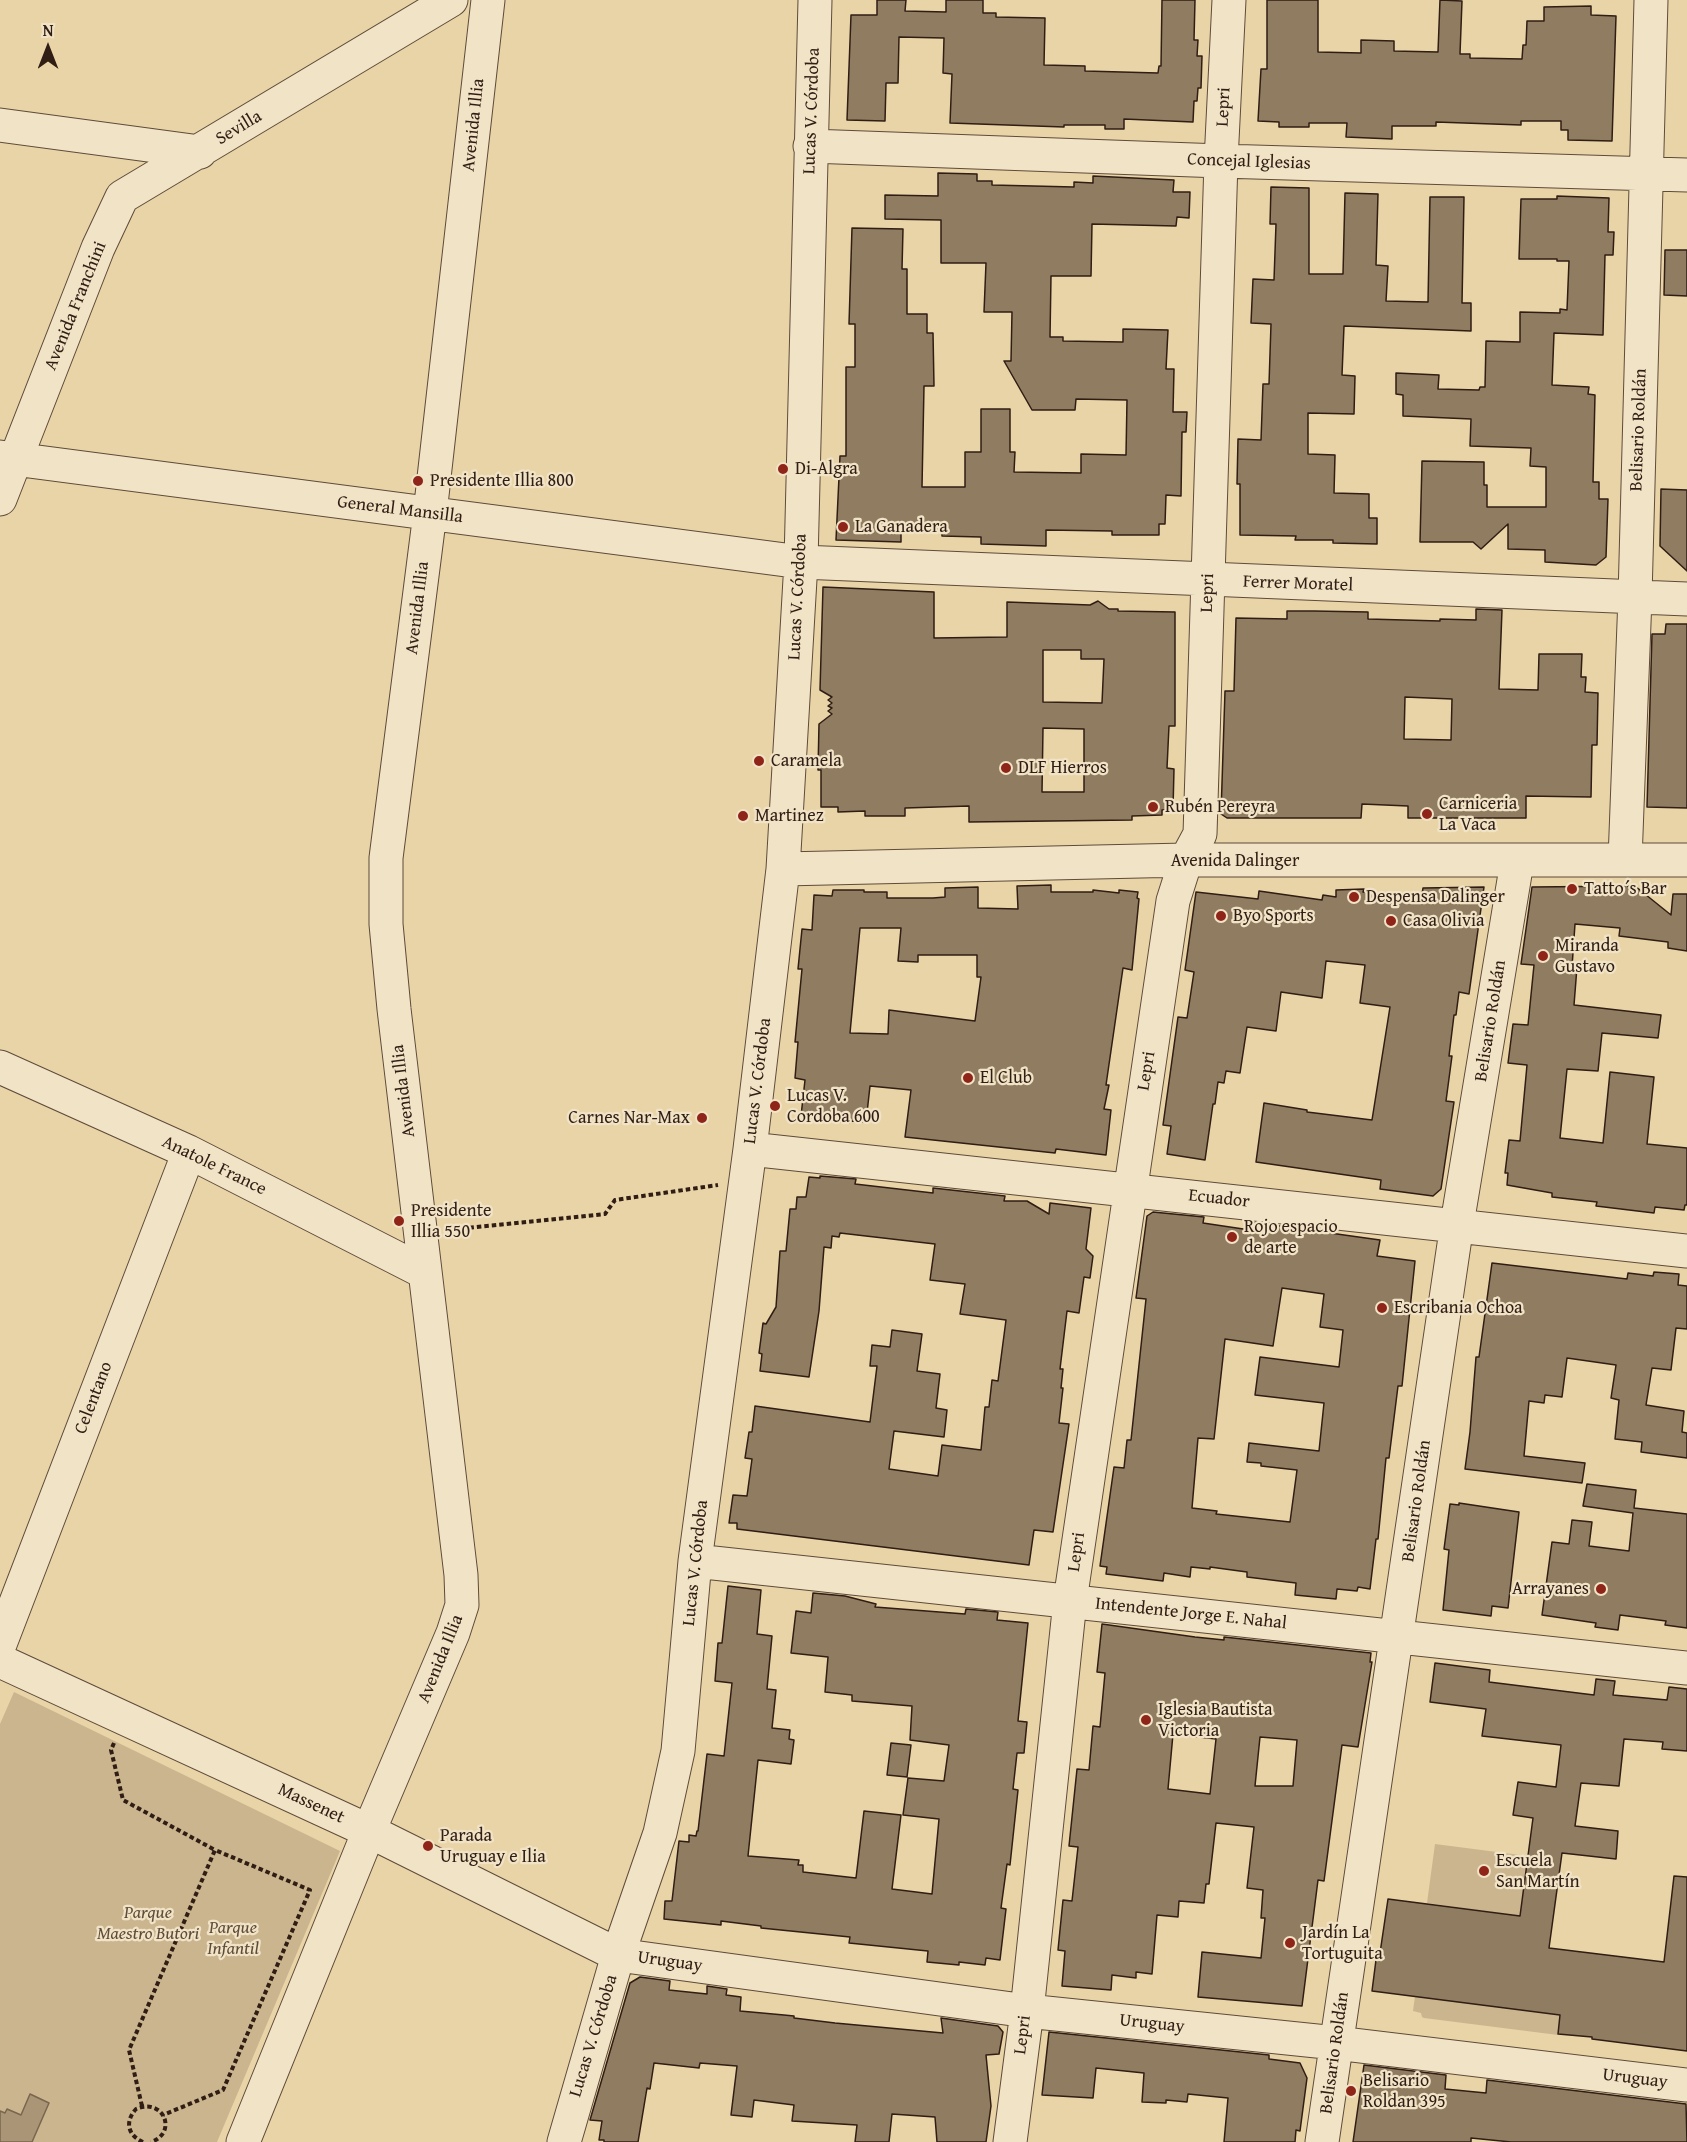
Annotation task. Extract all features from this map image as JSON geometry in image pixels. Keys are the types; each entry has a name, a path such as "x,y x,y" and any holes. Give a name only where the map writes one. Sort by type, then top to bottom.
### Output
{"street":[{"name":"Sevilla","path":"0,125 200,152 451,0"},
{"name":"Avenida Illia","path":"243,2142 369,1831 453,1633 462,1605 461,1575 424,1272 386,924 386,858 430,513 488,0"},
{"name":"Lucas V. Córdoba","path":"564,2142 618,1955 660,1833 678,1751 695,1561 746,1181 783,869 801,562 815,0"},
{"name":"Lepri","path":"1010,2142 1027,2010 1071,1601 1130,1189 1173,901 1186,860 1200,834 1221,161 1229,0"},
{"name":"Belisario Roldán","path":"1625,860 1635,597 1651,0"},
{"name":"Concejal Iglesias","path":"810,146 1687,175"},
{"name":"Avenida Franchini","path":"0,499 8,458 98,248 123,197 200,152"},
{"name":"General Mansilla","path":"8,458 801,562"},
{"name":"Ferrer Moratel","path":"801,562 1687,599"},
{"name":"Avenida Dalinger","path":"783,869 1186,860 1517,862 1687,860"},
{"name":"Belisario Roldán","path":"1322,2142 1457,1224 1517,862"},
{"name":"Anatole France","path":"0,1067 189,1152 424,1272"},
{"name":"Ecuador","path":"750,1149 1457,1224 1687,1251"},
{"name":"Celentano","path":"0,1644 189,1152"},
{"name":"Intendente Jorge E. Nahal","path":"695,1561 1687,1668"},
{"name":"Massenet","path":"0,1661 369,1831 618,1955"},
{"name":"Uruguay","path":"618,1955 1027,2010 1335,2043 1687,2085"}],"path":[{"path":"420,1233 605,1214 615,1200 746,1181"},
{"path":"126,1719 111,1750 123,1800 215,1850 310,1890 224,2090 163,2115"},
{"path":"142,2106 129,2050 215,1850"},
{"path":"143,2142 133,2136 128,2124 132,2113 142,2106 154,2107 163,2115 164,2133 154,2142"}],"green space":[{"name":"Parque Maestro Butori","path":"14,1692 340,1851 217,2142 0,2142 0,1724"},
{"path":"1435,1844 1528,1856 1520,1916 1427,1903"},
{"path":"1415,1996 1560,2015 1558,2035 1424,2018 1421,2013 1413,2011"}],"shaded area":[{"path":"30,2094 49,2103 32,2142 0,2142 0,2111 5,2113 7,2109 21,2115"}],"building":[{"path":"877,0 906,0 905,11 946,12 946,0 983,0 983,13 996,13 996,17 1045,18 1044,65 1085,66 1085,71 1158,73 1159,66 1161,66 1162,0 1195,0 1194,40 1198,40 1197,56 1202,56 1201,88 1198,88 1197,101 1194,101 1193,122 1124,119 1124,129 1105,129 1105,125 1064,125 1064,127 950,123 952,74 943,73 944,38 899,37 898,83 886,83 885,121 847,120 851,15 877,15"},
{"path":"1267,0 1318,0 1318,52 1361,53 1361,40 1394,41 1394,51 1438,52 1440,0 1462,1 1460,54 1470,54 1470,58 1522,59 1523,45 1526,45 1527,21 1544,21 1544,7 1591,6 1591,15 1616,16 1612,141 1568,140 1568,130 1561,130 1561,121 1521,121 1521,125 1436,122 1436,126 1392,126 1392,139 1346,137 1347,123 1309,123 1309,127 1279,127 1279,122 1258,121 1261,69 1267,69"},
{"path":"938,173 977,174 977,181 992,181 992,185 1074,187 1074,182 1093,183 1093,176 1174,180 1173,192 1190,192 1189,218 1177,217 1176,226 1092,224 1091,276 1051,276 1050,337 1063,337 1063,341 1123,342 1123,329 1168,330 1166,369 1174,369 1173,412 1187,412 1186,432 1182,432 1181,496 1166,495 1165,524 1159,524 1159,535 1112,535 1112,531 1046,530 1046,546 981,544 981,537 942,536 942,531 901,531 901,542 836,540 840,456 846,456 846,367 855,367 855,324 849,324 852,228 903,229 902,269 907,269 907,314 927,314 927,333 933,333 934,386 924,386 922,487 965,487 965,452 981,452 981,409 1010,409 1010,452 1015,452 1014,472 1081,473 1081,454 1126,455 1127,400 1076,399 1075,410 1032,410 1004,361 1011,361 1012,312 984,312 986,263 941,263 941,220 885,219 885,195 938,196"},
{"path":"1271,187 1309,188 1309,274 1343,274 1345,193 1378,194 1376,265 1388,266 1386,301 1428,302 1430,197 1464,197 1462,303 1471,303 1471,331 1344,326 1342,375 1355,376 1354,414 1308,413 1308,454 1335,455 1334,493 1369,494 1369,518 1377,518 1377,544 1333,543 1333,540 1295,540 1296,536 1240,535 1240,484 1237,484 1238,439 1261,440 1263,384 1269,384 1271,324 1251,323 1253,279 1274,280 1276,224 1270,224"},
{"path":"1557,196 1609,198 1608,232 1614,232 1613,255 1605,255 1603,335 1554,333 1552,385 1589,387 1588,394 1595,395 1593,482 1599,482 1599,499 1608,499 1606,557 1596,565 1545,562 1545,550 1508,549 1508,524 1481,549 1473,542 1420,542 1422,461 1484,462 1487,507 1546,507 1546,467 1530,466 1531,448 1470,446 1471,419 1403,416 1403,395 1396,394 1396,373 1439,375 1438,389 1479,390 1480,387 1485,387 1486,341 1520,342 1520,312 1560,313 1560,309 1567,310 1569,261 1519,259 1521,199 1557,199"},
{"path":"1665,250 1687,250 1687,296 1664,295"},
{"path":"1661,489 1687,490 1687,571 1660,546"},
{"path":"823,587 934,592 934,638 1007,637 1007,602 1090,605 1098,601 1109,609 1118,609 1118,611 1175,612 1175,726 1169,726 1167,768 1174,769 1173,809 1162,810 1162,815 1132,816 1132,820 969,822 969,806 905,808 905,816 865,816 865,811 838,812 838,807 821,807 821,770 818,770 819,724 832,714 828,711 832,708 828,706 832,703 828,700 832,697 820,690","holes":["1043,650 1081,650 1081,659 1104,659 1102,703 1043,702","1043,728 1084,729 1084,792 1042,792"]},
{"path":"1476,609 1502,610 1499,689 1538,690 1539,654 1582,654 1581,677 1586,677 1585,692 1598,693 1597,745 1592,745 1591,797 1526,796 1526,818 1408,818 1408,806 1362,804 1361,818 1227,818 1221,814 1225,691 1234,691 1236,618 1287,619 1287,611 1314,611 1368,612 1368,619 1476,620","holes":["1405,697 1452,699 1451,740 1404,739"]},
{"path":"1666,624 1687,624 1687,808 1647,807 1652,634 1665,634"},
{"path":"1051,885 1051,892 1093,892 1093,890 1119,893 1119,890 1138,892 1132,970 1123,968 1106,1085 1109,1085 1104,1109 1111,1110 1106,1155 1056,1149 1055,1153 905,1137 911,1090 870,1086 866,1122 849,1121 849,1123 801,1116 805,1080 795,1078 798,1042 795,1042 802,969 798,969 802,929 812,930 814,895 832,896 833,890 864,890 864,892 887,892 887,898 933,898 945,897 945,888 978,887 978,908 1018,909 1017,886","holes":["860,928 901,928 898,961 918,962 918,955 977,955 977,977 981,977 975,1021 889,1010 888,1034 850,1033"]},
{"path":"1635,886 1671,915 1673,894 1687,894 1687,951 1668,948 1668,942 1619,936 1620,928 1575,924 1572,967 1577,967 1574,1005 1661,1015 1658,1038 1602,1033 1598,1071 1567,1069 1560,1138 1603,1143 1610,1072 1654,1077 1647,1144 1687,1148 1687,1205 1684,1210 1655,1207 1654,1213 1596,1206 1597,1202 1552,1197 1552,1193 1507,1185 1508,1173 1505,1173 1509,1140 1520,1141 1527,1065 1508,1063 1513,1024 1528,1025 1534,965 1521,964 1532,887"},
{"path":"1484,887 1469,994 1459,992 1456,1015 1454,1015 1449,1056 1452,1056 1446,1101 1454,1102 1441,1189 1433,1196 1380,1189 1381,1180 1256,1162 1264,1103 1307,1110 1307,1112 1372,1120 1390,1007 1360,1003 1365,965 1326,961 1322,998 1281,992 1276,1031 1247,1027 1240,1073 1226,1071 1224,1083 1218,1082 1205,1160 1167,1154 1171,1126 1163,1125 1178,1017 1187,1018 1194,972 1185,970 1196,892 1258,899 1259,891 1322,900 1323,895 1336,897 1336,890 1364,889 1363,892 1421,900 1423,888"},
{"path":"820,1176 856,1179 855,1184 933,1193 933,1188 1005,1196 1004,1201 1027,1201 1049,1214 1050,1203 1091,1208 1086,1249 1093,1256 1090,1278 1084,1277 1079,1313 1067,1311 1060,1369 1063,1369 1061,1388 1063,1388 1059,1423 1069,1424 1053,1532 1034,1530 1029,1565 737,1529 737,1523 729,1523 733,1495 747,1496 752,1459 745,1458 749,1432 752,1432 755,1406 870,1422 877,1366 870,1366 872,1345 890,1347 892,1330 922,1334 917,1371 940,1374 936,1408 947,1410 944,1437 894,1431 889,1469 938,1476 942,1445 981,1450 985,1407 989,1407 992,1380 998,1381 1006,1320 960,1314 965,1284 930,1280 935,1244 840,1233 839,1237 832,1236 831,1248 824,1247 819,1311 809,1377 760,1371 762,1354 759,1353 763,1323 766,1324 776,1307 780,1251 786,1251 790,1209 796,1209 797,1197 806,1197 809,1177 820,1178"},
{"path":"1153,1212 1204,1217 1203,1223 1250,1230 1251,1222 1380,1240 1377,1256 1415,1261 1402,1386 1398,1386 1389,1458 1386,1458 1378,1539 1376,1539 1370,1589 1358,1587 1357,1591 1337,1589 1336,1599 1295,1595 1296,1583 1247,1577 1247,1572 1191,1567 1190,1577 1164,1573 1163,1581 1106,1574 1107,1567 1100,1566 1114,1467 1124,1468 1127,1440 1131,1440 1146,1299 1136,1298 1147,1216","holes":["1282,1288 1324,1294 1320,1327 1343,1330 1339,1367 1260,1357 1255,1395 1324,1403 1319,1451 1249,1443 1247,1462 1297,1470 1290,1522 1216,1514 1217,1511 1192,1508 1198,1438 1214,1439 1225,1339 1273,1346"]},
{"path":"1492,1263 1627,1279 1628,1273 1653,1276 1654,1272 1679,1274 1678,1285 1687,1286 1687,1329 1676,1328 1671,1370 1652,1368 1646,1405 1684,1411 1682,1432 1687,1433 1687,1458 1641,1452 1642,1442 1615,1439 1619,1400 1611,1398 1616,1365 1567,1358 1562,1397 1545,1395 1544,1403 1529,1401 1524,1456 1585,1463 1582,1483 1465,1469 1476,1357 1479,1357"},
{"path":"1587,1484 1636,1490 1634,1508 1687,1514 1687,1628 1665,1625 1666,1621 1620,1615 1618,1630 1595,1627 1596,1623 1542,1615 1552,1542 1569,1544 1572,1520 1592,1522 1589,1546 1629,1551 1633,1513 1583,1506"},
{"path":"1459,1503 1519,1512 1508,1608 1492,1606 1491,1616 1443,1610 1449,1550 1444,1549 1450,1504 1459,1505"},
{"path":"728,1586 761,1590 757,1634 772,1636 767,1689 776,1690 772,1728 790,1730 789,1739 794,1740 791,1764 758,1760 748,1856 799,1860 798,1865 803,1865 803,1872 856,1878 864,1811 901,1815 892,1889 932,1894 939,1819 903,1815 908,1778 944,1781 949,1745 910,1740 912,1706 852,1701 852,1695 825,1692 828,1657 791,1653 796,1611 811,1613 813,1593 845,1596 876,1604 875,1607 965,1614 966,1609 998,1612 997,1620 1028,1623 1018,1721 1027,1722 1024,1753 1017,1753 1013,1789 1018,1790 1010,1865 1007,1864 1001,1908 1006,1909 1000,1960 986,1958 985,1965 927,1962 928,1951 849,1943 850,1937 761,1928 761,1926 721,1921 721,1925 664,1919 665,1901 672,1901 679,1841 689,1842 689,1835 696,1836 698,1831 707,1754 724,1756 732,1683 715,1681 718,1643 722,1643"},
{"path":"1102,1624 1195,1637 1224,1640 1224,1637 1371,1653 1370,1662 1372,1662 1358,1747 1342,1745 1324,1881 1318,1880 1302,2006 1198,1997 1202,1952 1261,1958 1265,1918 1261,1918 1263,1890 1247,1888 1254,1827 1216,1823 1209,1884 1206,1884 1204,1903 1179,1901 1178,1917 1157,1915 1152,1974 1136,1972 1136,1978 1112,1975 1111,1990 1062,1986 1065,1951 1058,1950 1063,1900 1072,1901 1078,1847 1069,1846 1077,1769 1089,1770 1093,1726 1100,1727 1105,1673 1097,1672","holes":["1173,1734 1216,1739 1210,1794 1168,1789","1260,1737 1297,1740 1293,1786 1255,1786"]},
{"path":"1435,1663 1490,1670 1489,1682 1594,1695 1596,1679 1615,1681 1613,1695 1667,1700 1669,1687 1687,1689 1687,1751 1662,1749 1663,1742 1624,1739 1619,1786 1581,1783 1575,1826 1618,1831 1616,1859 1562,1853 1549,1948 1664,1962 1674,1876 1687,1877 1687,2051 1558,2034 1560,2015 1372,1991 1388,1899 1520,1916 1533,1818 1513,1815 1518,1782 1556,1787 1561,1745 1482,1736 1486,1709 1430,1702"},
{"path":"891,1743 911,1745 907,1777 887,1775"},
{"path":"640,1977 670,1981 669,1990 707,1994 707,1986 727,1989 726,1995 741,1997 740,2011 943,2033 941,2018 998,2026 1003,2032 999,2054 986,2055 991,2106 986,2142 937,2142 935,2117 892,2114 889,2142 855,2142 857,2125 792,2121 794,2105 754,2100 752,2117 731,2115 737,2066 700,2063 699,2068 654,2063 650,2089 647,2088 638,2142 599,2140 602,2121 590,2120 630,1983"},
{"path":"1049,2032 1269,2055 1269,2059 1300,2063 1307,2078 1300,2131 1296,2130 1295,2142 1224,2142 1228,2098 1188,2094 1187,2102 1166,2100 1166,2103 1142,2102 1144,2073 1096,2068 1093,2098 1042,2095"},
{"path":"1364,2065 1446,2075 1445,2089 1486,2093 1487,2080 1686,2104 1687,2142 1511,2142 1471,2138 1471,2142 1353,2142"}],"place":[{"name":"Di-Algra","path":"783,469"},
{"name":"Presidente Illia 800","path":"418,481"},
{"name":"La Ganadera","path":"843,527"},
{"name":"Caramela","path":"759,761"},
{"name":"DLF Hierros","path":"1006,768"},
{"name":"Rubén Pereyra","path":"1153,807"},
{"name":"Carniceria La Vaca","path":"1427,814"},
{"name":"Martinez","path":"743,816"},
{"name":"Tatto´s Bar","path":"1572,889"},
{"name":"Despensa Dalinger","path":"1354,897"},
{"name":"Byo Sports","path":"1221,916"},
{"name":"Casa Olivia","path":"1391,921"},
{"name":"Miranda Gustavo","path":"1543,956"},
{"name":"El Club","path":"968,1078"},
{"name":"Lucas V. Cordoba 600","path":"775,1106"},
{"name":"Carnes Nar-Max","path":"702,1118"},
{"name":"Presidente Illia 550","path":"399,1221"},
{"name":"Rojo espacio de arte","path":"1232,1237"},
{"name":"Escribania Ochoa","path":"1382,1308"},
{"name":"Arrayanes","path":"1601,1589"},
{"name":"Iglesia Bautista Victoria","path":"1146,1720"},
{"name":"Parada Uruguay e Ilia","path":"428,1846"},
{"name":"Escuela San Martín","path":"1484,1871"},
{"name":"Jardín La Tortuguita","path":"1290,1943"},
{"name":"Belisario Roldan 395","path":"1351,2091"}],"park label":[{"name":"Parque Infantil","path":"233,1938"}]}
